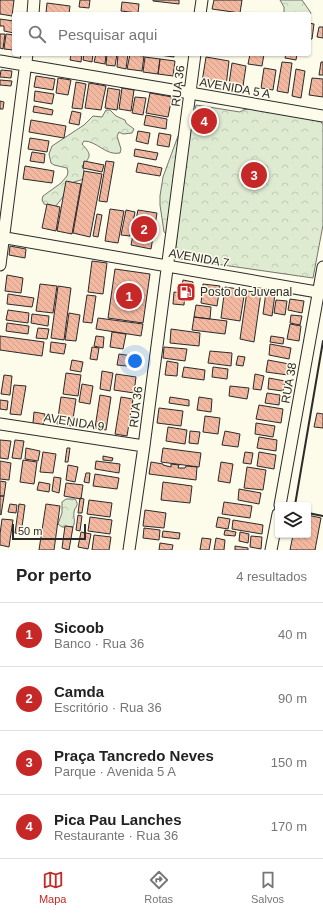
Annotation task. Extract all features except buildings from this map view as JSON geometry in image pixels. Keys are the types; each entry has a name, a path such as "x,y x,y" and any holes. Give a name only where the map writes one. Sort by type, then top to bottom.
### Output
{"street":[{"path":"33,12 34,0"},
{"path":"200,12 202,0"},
{"path":"0,265 2,237 28,56"},
{"name":"RUA 36","path":"129,550 195,56"},
{"name":"AVENIDA 5 A","path":"0,61 323,116"},
{"name":"AVENIDA 7","path":"2,237 321,293"},
{"name":"RUA 38","path":"281,502 321,293 323,266"},
{"name":"AVENIDA 9","path":"0,424 144,446"},
{"path":"272,550 275,532"}],"green space":[{"path":"280,0 302,0 310,12 284,12 284,7"},
{"path":"196,105 240,112 253,108 320,120 323,125 323,225 313,278 174,258 177,236 171,237 164,232 160,196 163,177 178,136 189,123 193,122"},
{"path":"106,110 110,110 116,116 125,120 126,123 134,129 132,133 123,134 119,132 117,136 121,149 120,153 106,151 93,143 84,141 82,144 89,153 89,157 82,166 84,171 84,179 71,183 55,207 44,204 42,200 43,196 61,183 67,176 68,172 67,168 51,163 49,154 52,146 84,125 93,116 102,117"},
{"path":"66,499 75,499 77,503 74,512 73,527 62,527 58,524 62,513 62,502"}],"wall":[{"path":"296,502 323,341"},
{"path":"311,514 323,516"}],"place":[{"name":"Pica Pau Lanches","path":"204,121"},
{"name":"Praça Tancredo Neves","path":"254,175"},
{"name":"Camda","path":"144,229"},
{"name":"Posto do Juvenal","path":"186,292"},
{"name":"Sicoob","path":"129,296"}]}
